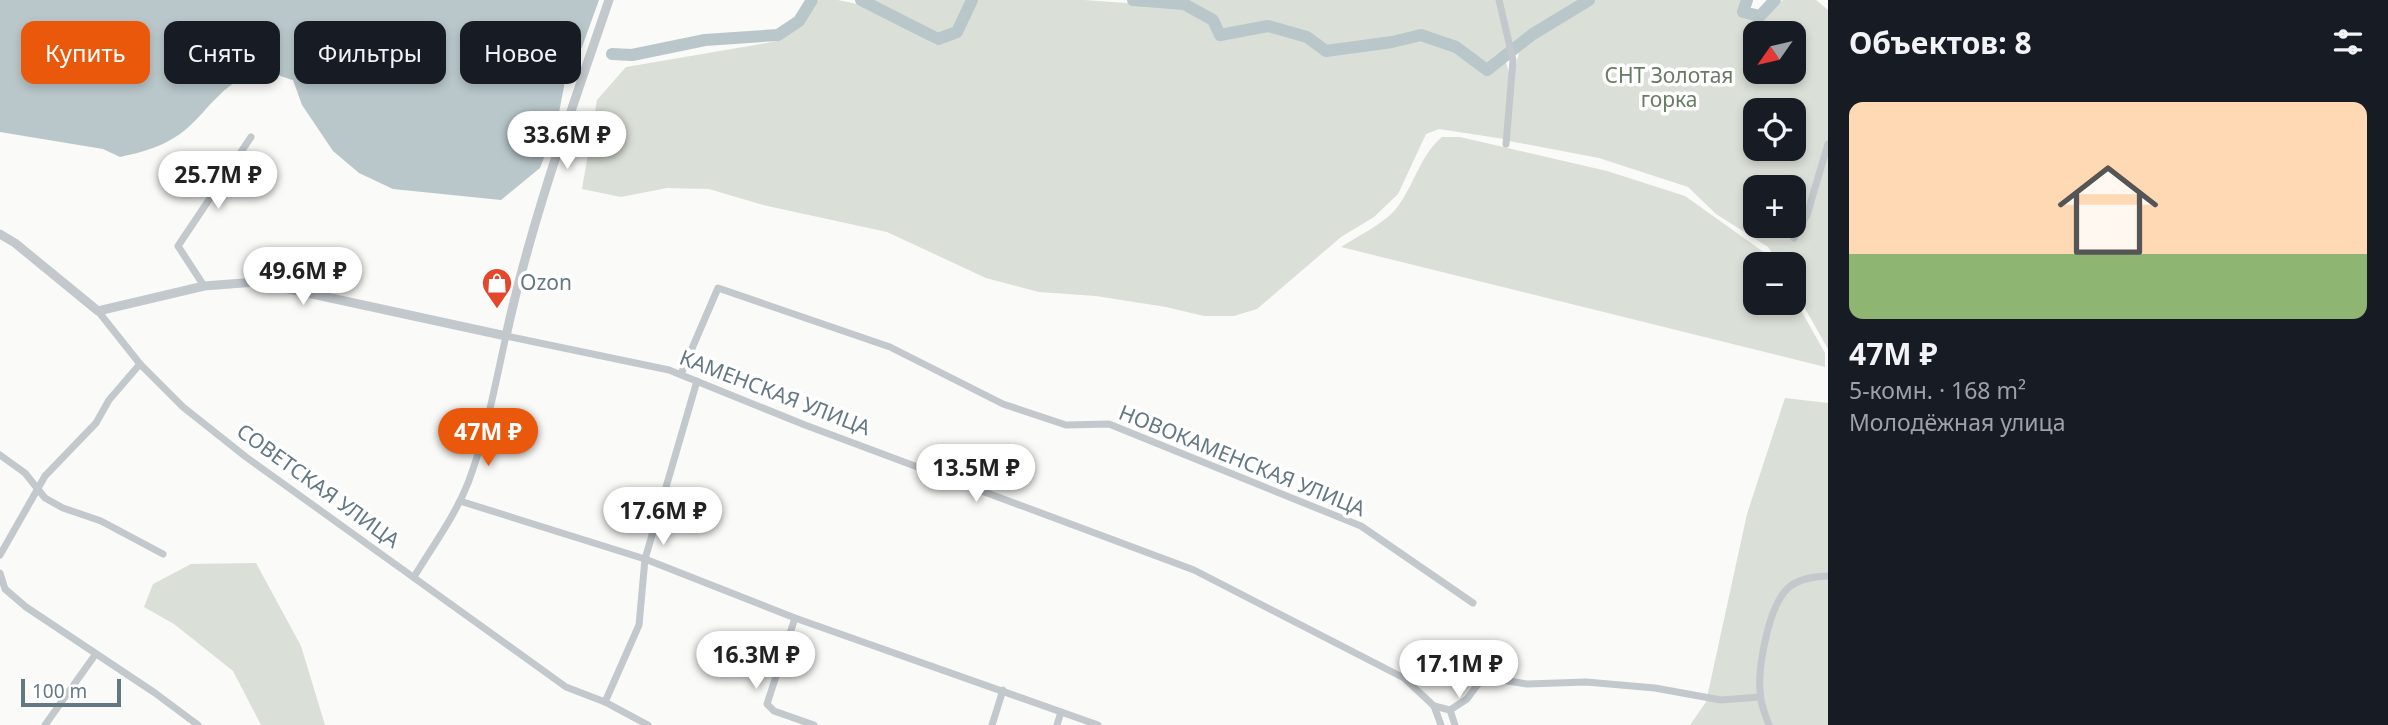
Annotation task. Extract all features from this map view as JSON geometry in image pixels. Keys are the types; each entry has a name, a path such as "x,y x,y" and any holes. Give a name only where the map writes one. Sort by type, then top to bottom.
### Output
{"street":[{"path":"414,577 460,501 484,434 514,296 546,185 609,0"},
{"path":"1499,0 1513,60 1506,144"},
{"path":"204,286 178,246 251,138"},
{"path":"1806,217 1828,144"},
{"name":"СОВЕТСКАЯ УЛИЦА","path":"0,234 15,243 98,312 140,364 183,407 246,457 566,687 605,702 648,725"},
{"name":"КАМЕНСКАЯ УЛИЦА","path":"98,312 204,286 257,282 669,370 805,425 1194,570 1404,678 1434,706"},
{"name":"НОВОКАМЕНСКАЯ УЛИЦА","path":"681,374 718,288 890,347 1003,404 1066,425 1109,424 1361,526 1473,603"},
{"path":"0,555 45,476 96,423 109,400 140,364"},
{"path":"605,702 639,625 645,559 697,381"},
{"path":"0,455 25,473 45,498 101,522 163,554"},
{"path":"460,501 645,559 795,618 1098,725"},
{"path":"0,572 5,589 26,607 198,725"},
{"path":"1769,725 1760,697 1762,653 1772,617 1787,589 1816,576 1828,576"},
{"path":"795,618 768,704 774,711 814,725"},
{"path":"45,725 95,655"},
{"path":"1434,706 1450,710 1466,699 1478,684 1490,678 1527,684 1586,682 1641,687 1721,700 1760,697"},
{"path":"992,725 1003,690"},
{"path":"1434,706 1441,725"},
{"path":"1450,710 1455,725"},
{"path":"1057,725 1061,712"}],"green space":[{"path":"819,0 838,0 862,5 936,45 960,36 977,0 1084,0 1182,7 1209,22 1219,38 1275,30 1298,37 1325,54 1421,37 1455,50 1486,72 1505,60 1509,72 1504,139 1439,129 1426,134 1398,194 1374,217 1341,237 1257,309 1234,316 1204,316 1096,296 1039,292 986,278 887,232 763,205 709,189 667,188 621,197 582,189 597,100 626,67 778,41 804,23"},
{"path":"870,0 967,0 954,28 937,34"},
{"path":"1170,0 1584,0 1546,23 1488,68 1458,46 1422,30 1391,39 1328,47 1300,31 1277,25 1266,24 1223,31 1213,18 1200,9"},
{"name":"СНТ Золотая горка","path":"1593,0 1742,0 1738,11 1759,21 1783,0 1816,0 1828,10 1828,349 1806,310 1806,252 1772,252 1754,238 1806,238 1806,175 1743,175 1743,231 1716,214 1688,187 1599,158 1509,141 1514,74 1519,52 1570,13"},
{"path":"1442,137 1460,137 1607,171 1685,196 1764,252 1743,252 1743,315 1804,315 1825,353 1825,367 1341,247 1377,225 1395,210 1434,145"},
{"path":"1785,398 1828,403 1828,725 1690,725 1706,702 1747,514"},
{"path":"256,563 301,646 325,725 261,725 233,671 174,624 144,607 153,584 191,564"}],"shaded area":[{"path":"0,0 599,0 581,49 581,21 460,21 460,84 564,84 557,123 540,168 501,200 393,189 359,173 333,151 302,105 294,84 446,84 446,21 294,21 294,83 280,76 280,21 164,21 164,84 233,84 173,139 120,157 103,149 0,132"}],"waterway":[{"path":"612,54 632,55 705,40 778,35 799,21 812,0"},
{"path":"861,0 938,39 957,32 972,0"},
{"path":"1133,0 1184,4 1213,20 1220,35 1268,26 1307,37 1326,51 1421,35 1456,47 1487,70 1533,34 1589,0"},
{"path":"1747,0 1743,12 1760,16 1775,0"}],"place":[{"name":"Ozon","path":"497,310"}]}
